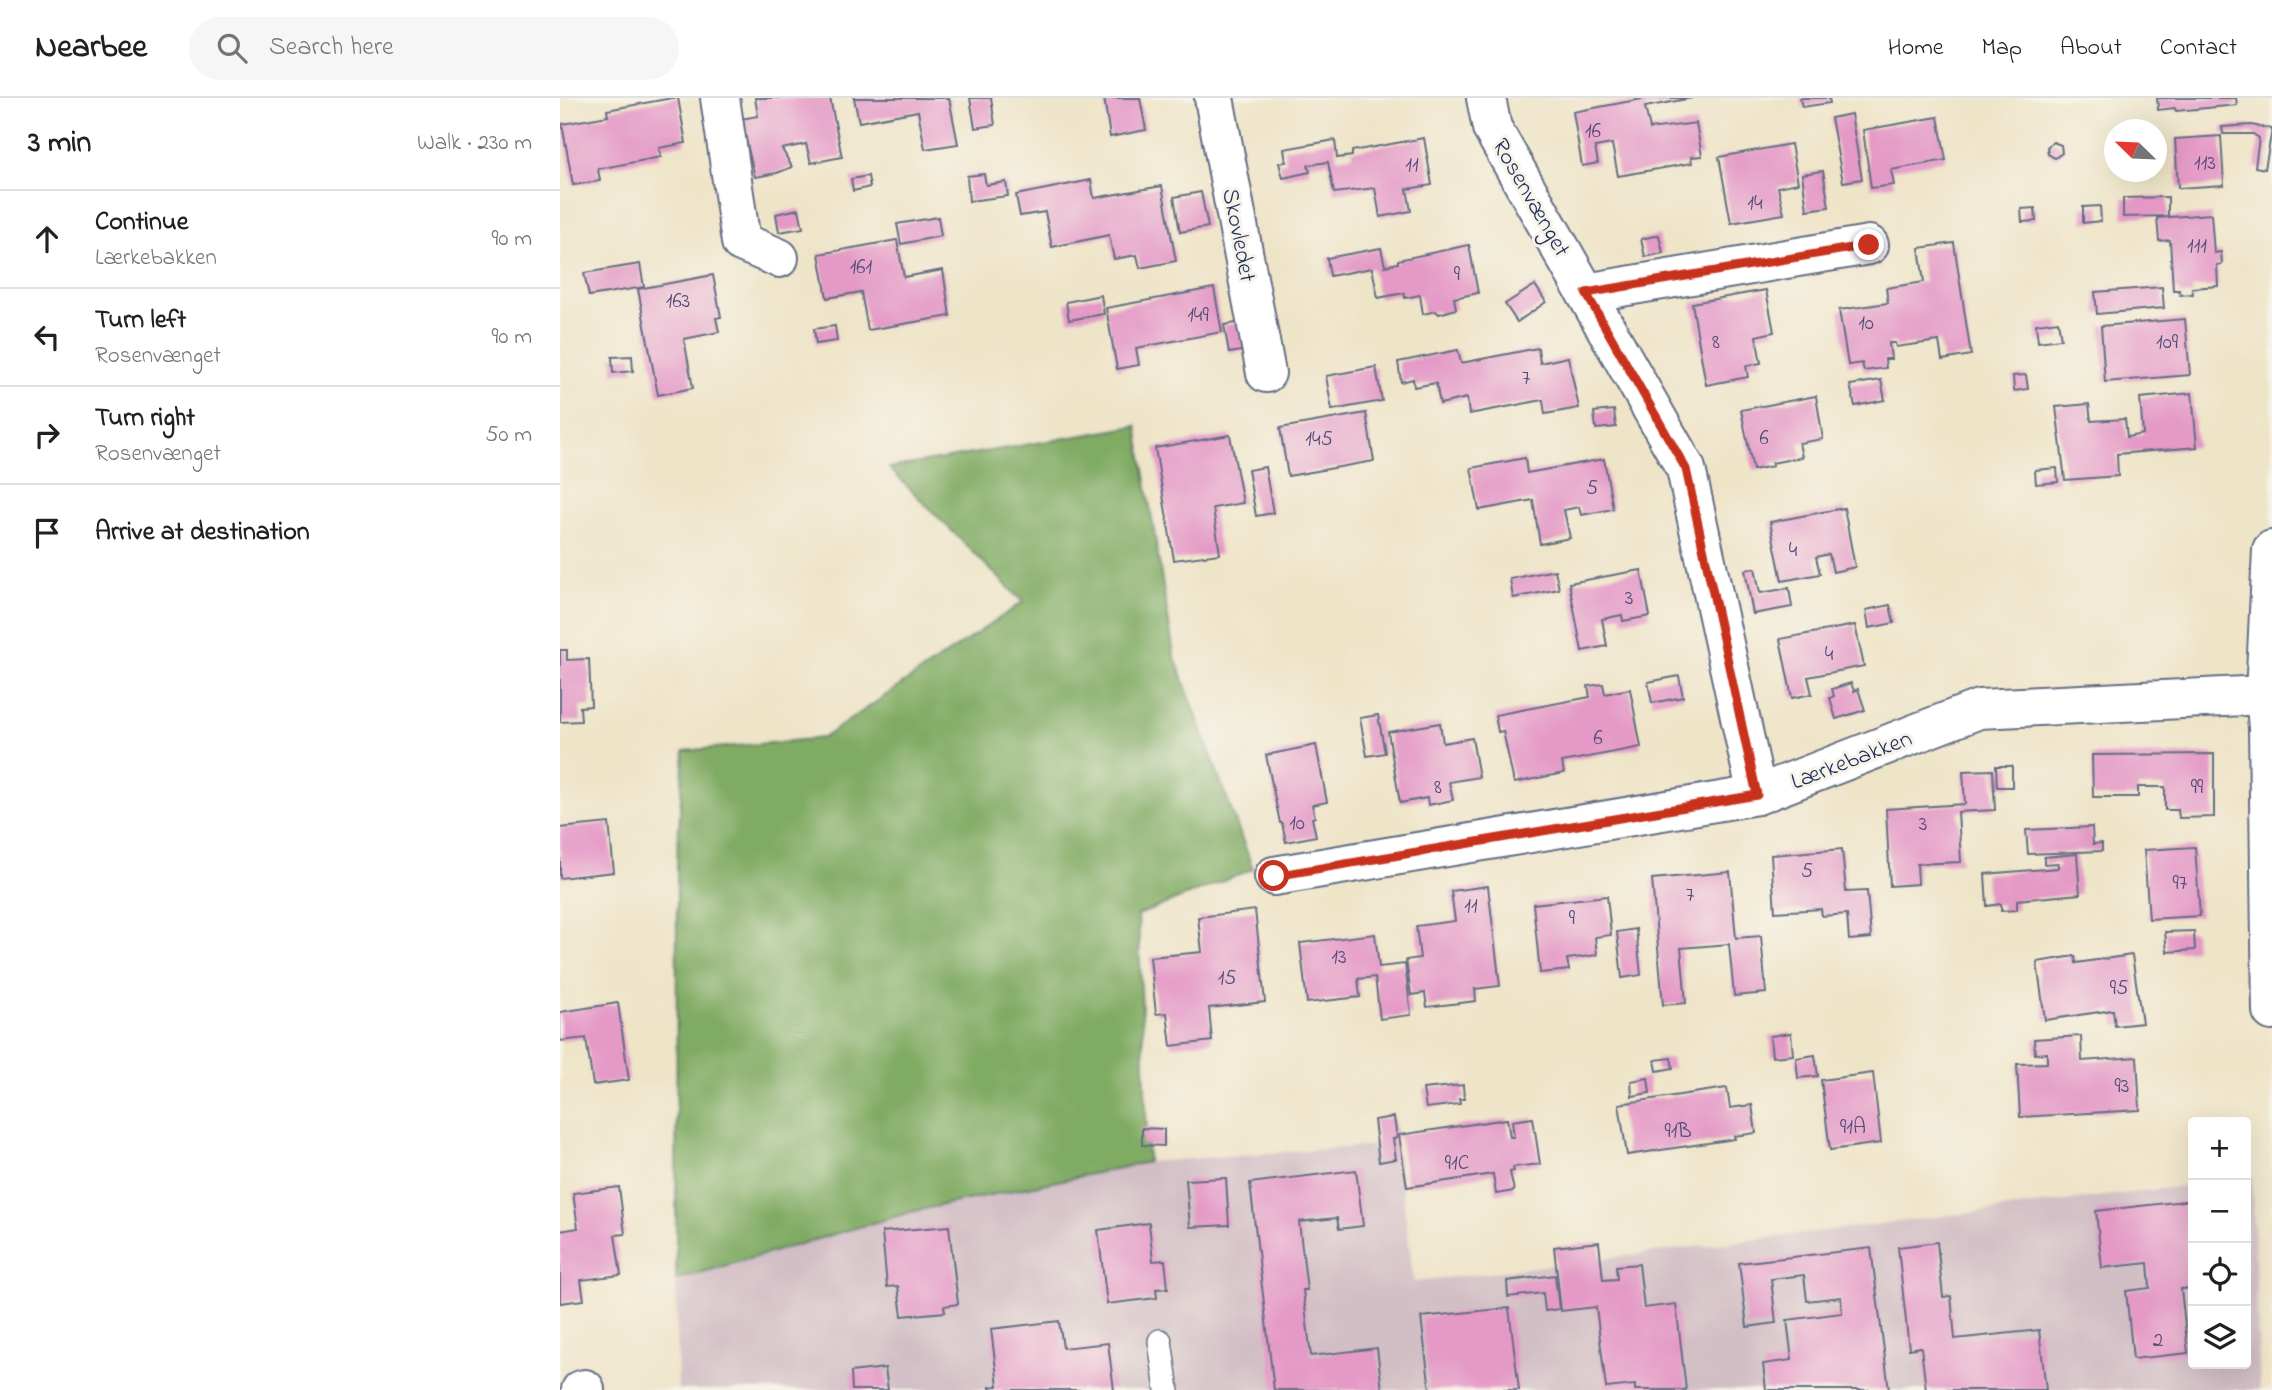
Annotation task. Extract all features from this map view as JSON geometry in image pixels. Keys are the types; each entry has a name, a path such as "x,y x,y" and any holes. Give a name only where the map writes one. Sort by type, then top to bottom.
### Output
{"street":[{"path":"720,98 741,242 779,258"},
{"name":"Skovledet","path":"1214,98 1266,373"},
{"name":"Rosenvænget","path":"1486,98 1492,128 1686,469 1757,795"},
{"path":"1586,293 1869,245"},
{"path":"2272,550 2268,677 2272,1011"},
{"name":"Lærkebakken","path":"1274,876 1757,795 1979,709 2268,677"}],"lane":[{"path":"1160,1341 1167,1390"}],"shaded area":[{"path":"1396,1144 1414,1282 2188,1186 2188,1369 2251,1369 2252,1178 2260,1390 678,1390 676,1280 914,1211 1148,1162"}],"green space":[{"path":"1137,426 1174,655 1253,869 1138,915 1148,1162 914,1211 676,1280 677,857 684,751 823,738 1023,602 889,468"}],"building":[{"path":"678,98 686,143 659,148 661,157 598,169 600,181 573,185 562,124 608,116 607,110"},
{"path":"755,98 830,98 842,157 811,163 806,144 782,149 792,167 755,177 741,119 758,116"},
{"path":"854,98 949,98 958,144 925,149 918,111 859,122"},
{"path":"970,98 991,98 995,125 975,128"},
{"path":"1104,98 1140,98 1146,130 1110,137"},
{"path":"1647,98 1692,98 1645,107 1650,129 1696,123 1702,156 1691,157 1692,163 1618,176 1612,144 1595,147 1598,163 1582,166 1573,112"},
{"path":"1800,98 1829,98 1830,103 1802,107"},
{"path":"2157,98 2236,98 2237,105 2176,111 2175,108 2158,110"},
{"path":"1851,114 1862,179 1843,182 1831,118"},
{"path":"1938,117 1946,160 1891,170 1894,185 1871,188 1863,130"},
{"path":"2251,125 2272,129 2265,169 2255,167 2259,138 2253,134 2223,134 2222,127"},
{"path":"2221,136 2224,185 2178,188 2175,139"},
{"path":"1424,138 1432,185 1407,189 1411,211 1380,217 1375,188 1334,193 1328,162 1308,165 1310,172 1283,178 1279,163 1286,162 1284,149 1335,140 1337,158 1352,156 1352,151"},
{"path":"2053,142 2061,145 2062,153 2055,158 2048,154 2047,147"},
{"path":"1791,144 1798,183 1778,187 1784,214 1731,223 1719,157"},
{"path":"1823,171 1829,207 1807,210 1802,174"},
{"path":"984,174 986,185 1006,182 1008,196 969,201 967,176"},
{"path":"868,176 870,187 853,191 851,179"},
{"path":"1091,180 1094,198 1162,186 1176,261 1140,268 1137,255 1114,259 1109,235 1052,247 1045,212 1020,216 1016,195"},
{"path":"1201,192 1208,227 1180,232 1174,197"},
{"path":"2168,197 2168,216 2123,217 2123,198"},
{"path":"2100,206 2101,221 2083,223 2083,207"},
{"path":"2035,208 2036,221 2022,222 2021,209"},
{"path":"799,209 803,228 779,232 776,214"},
{"path":"2211,214 2214,253 2221,252 2222,264 2217,265 2218,286 2192,288 2193,294 2180,295 2179,290 2173,290 2170,240 2159,241 2157,218"},
{"path":"938,217 941,236 901,244 897,224"},
{"path":"1659,235 1663,253 1645,257 1641,239"},
{"path":"897,240 904,277 943,270 950,316 868,330 861,292 827,298 819,254"},
{"path":"1954,243 1971,355 1942,360 1939,341 1896,347 1895,343 1889,343 1891,359 1885,359 1886,368 1864,371 1862,363 1848,365 1839,310 1888,303 1886,288 1924,282 1919,248"},
{"path":"1469,245 1478,293 1454,298 1456,309 1439,314 1436,311 1423,314 1420,295 1405,298 1404,293 1378,298 1372,268 1330,276 1327,258 1381,248 1385,266 1398,263 1398,260"},
{"path":"640,264 644,287 589,296 584,273"},
{"path":"713,275 721,317 716,318 719,332 684,339 693,388 658,395 638,289"},
{"path":"1535,285 1546,302 1517,322 1505,304"},
{"path":"2162,287 2164,308 2097,314 2095,292"},
{"path":"1214,288 1222,332 1136,348 1139,365 1117,369 1106,308"},
{"path":"1766,290 1774,332 1756,336 1761,363 1746,366 1748,377 1706,385 1692,303"},
{"path":"1101,295 1104,314 1069,320 1066,302"},
{"path":"2185,319 2190,375 2105,382 2101,326"},
{"path":"2058,321 2061,339 2038,342 2036,324"},
{"path":"1242,322 1247,350 1229,353 1224,325"},
{"path":"835,326 837,341 816,344 814,329"},
{"path":"1538,348 1540,363 1568,357 1579,408 1545,414 1543,400 1469,414 1467,398 1440,404 1436,383 1414,387 1413,379 1401,382 1398,362 1458,350 1461,363"},
{"path":"632,356 633,371 613,373 612,357"},
{"path":"1376,367 1382,401 1332,410 1326,376"},
{"path":"2026,375 2028,389 2014,391 2013,376"},
{"path":"1881,380 1885,400 1855,406 1850,385"},
{"path":"2192,393 2197,447 2117,454 2118,476 2065,480 2056,407 2089,404 2091,421 2125,419 2127,437 2143,434 2140,398"},
{"path":"1816,396 1823,439 1799,443 1802,457 1753,470 1741,410"},
{"path":"1614,410 1616,427 1596,429 1594,412"},
{"path":"1366,413 1374,461 1288,476 1280,428"},
{"path":"1230,435 1243,503 1213,508 1220,554 1174,560 1155,448"},
{"path":"1525,458 1527,473 1604,459 1613,509 1581,515 1579,507 1564,510 1570,538 1540,544 1533,500 1479,510 1471,468"},
{"path":"1265,467 1273,513 1256,516 1248,470"},
{"path":"2057,468 2058,482 2036,484 2035,470"},
{"path":"1844,508 1855,567 1833,572 1829,554 1816,557 1820,574 1782,581 1770,522"},
{"path":"1755,568 1760,593 1789,588 1792,607 1753,614 1745,570"},
{"path":"1555,570 1559,589 1513,598 1510,579"},
{"path":"1641,570 1650,616 1623,621 1622,615 1602,619 1607,646 1582,651 1569,583"},
{"path":"1890,605 1894,623 1869,628 1866,610"},
{"path":"1855,625 1864,666 1808,677 1812,694 1792,698 1780,639"},
{"path":"560,650 567,650 567,660 589,659 591,706 580,707 581,721 560,722"},
{"path":"1679,676 1683,697 1652,703 1648,682"},
{"path":"1851,683 1854,691 1858,689 1865,710 1836,719 1830,698 1834,696 1832,689"},
{"path":"1603,684 1605,694 1630,689 1641,747 1562,762 1564,773 1514,783 1503,731 1498,732 1495,715 1590,697 1588,686"},
{"path":"1378,715 1385,753 1367,756 1360,718"},
{"path":"1440,723 1443,743 1472,738 1479,777 1449,782 1453,800 1428,805 1427,798 1400,803 1388,732"},
{"path":"1316,745 1327,802 1312,805 1316,836 1286,842 1266,755"},
{"path":"2214,754 2214,817 2179,818 2178,810 2165,810 2165,787 2138,787 2138,797 2093,797 2092,755"},
{"path":"1996,766 2012,766 2012,787 1997,787"},
{"path":"1993,770 1995,810 1958,812 1961,862 1917,864 1918,884 1890,886 1886,809 1965,804 1963,771"},
{"path":"609,823 614,872 560,878 560,828"},
{"path":"2092,827 2093,844 2102,843 2102,851 2028,854 2026,830"},
{"path":"2195,847 2200,916 2149,919 2144,850"},
{"path":"1842,849 1846,892 1867,891 1871,938 1849,940 1847,914 1822,916 1821,909 1775,912 1771,855"},
{"path":"2077,854 2080,894 2017,900 2017,910 2001,911 2001,904 1987,906 1985,874 2058,868 2058,863 2044,864 2044,857"},
{"path":"1730,872 1736,938 1761,936 1766,993 1734,996 1729,944 1681,948 1686,1003 1663,1005 1652,879"},
{"path":"1488,886 1500,986 1475,989 1476,1001 1427,1007 1425,993 1411,995 1406,960 1420,958 1416,926 1455,921 1451,891"},
{"path":"1607,896 1611,935 1595,937 1597,955 1567,959 1569,970 1540,973 1533,904"},
{"path":"1255,910 1265,1002 1209,1008 1212,1041 1171,1046 1167,1013 1156,1014 1150,957 1202,952 1198,917"},
{"path":"1636,929 1641,975 1622,978 1617,932"},
{"path":"2194,931 2195,950 2167,952 2165,932"},
{"path":"1375,934 1379,967 1405,964 1411,1015 1380,1019 1375,977 1358,979 1360,997 1307,1003 1300,943"},
{"path":"2132,955 2142,1023 2115,1026 2113,1010 2045,1020 2037,962 2075,956 2076,963"},
{"path":"618,1003 629,1080 593,1085 586,1038 560,1041 560,1012"},
{"path":"1791,1033 1793,1055 1772,1057 1770,1036"},
{"path":"2081,1036 2082,1061 2137,1057 2140,1110 2020,1117 2017,1064 2047,1063 2047,1053 2035,1054 2034,1039"},
{"path":"1815,1055 1818,1076 1798,1078 1796,1058"},
{"path":"1671,1058 1673,1068 1657,1071 1655,1060"},
{"path":"1873,1073 1881,1143 1830,1150 1821,1080"},
{"path":"1648,1078 1650,1093 1632,1096 1631,1081"},
{"path":"1463,1085 1464,1099 1459,1099 1460,1104 1426,1108 1423,1089"},
{"path":"1727,1088 1730,1108 1752,1105 1756,1133 1734,1136 1735,1139 1627,1155 1619,1104"},
{"path":"1394,1117 1396,1159 1379,1162 1374,1120"},
{"path":"1533,1118 1540,1164 1513,1167 1514,1171 1510,1172 1514,1191 1496,1194 1493,1174 1407,1187 1399,1135 1507,1119 1510,1137 1514,1137 1512,1121"},
{"path":"1142,1128 1164,1129 1164,1146 1142,1145"},
{"path":"1356,1170 1363,1226 1339,1229 1337,1218 1299,1222 1307,1290 1303,1290 1311,1356 1377,1348 1382,1390 1274,1390 1250,1183"},
{"path":"1226,1178 1229,1225 1190,1227 1186,1180"},
{"path":"619,1187 625,1234 615,1235 621,1275 581,1280 584,1300 560,1303 560,1231 578,1228 573,1193"},
{"path":"2188,1201 2188,1288 2181,1289 2188,1353 2133,1359 2126,1291 2150,1288 2148,1263 2102,1268 2096,1211"},
{"path":"1149,1223 1153,1261 1165,1260 1168,1288 1156,1289 1157,1298 1107,1304 1098,1230"},
{"path":"949,1226 958,1304 944,1306 945,1312 902,1316 898,1286 887,1287 882,1232"},
{"path":"1599,1242 1603,1280 1617,1279 1616,1266 1639,1264 1644,1308 1676,1304 1686,1390 1635,1390 1635,1385 1606,1388 1596,1307 1561,1311 1554,1247"},
{"path":"1937,1242 1943,1297 1951,1296 1955,1339 2039,1330 2046,1390 1926,1390 1921,1347 1909,1349 1898,1247"},
{"path":"1871,1248 1889,1390 1766,1390 1763,1364 1792,1360 1787,1320 1842,1313 1841,1297 1807,1301 1804,1275 1771,1279 1776,1323 1747,1327 1739,1263"},
{"path":"1555,1275 1559,1309 1545,1311 1543,1293 1508,1297 1507,1281"},
{"path":"1509,1308 1519,1390 1430,1390 1421,1317"},
{"path":"1059,1321 1063,1348 1108,1343 1114,1390 990,1390 990,1387 998,1386 991,1329"},
{"path":"885,1368 888,1390 852,1390 851,1372"}],"route":[{"path":"1274,876 1757,795 1686,469 1586,293 1869,245"}]}
